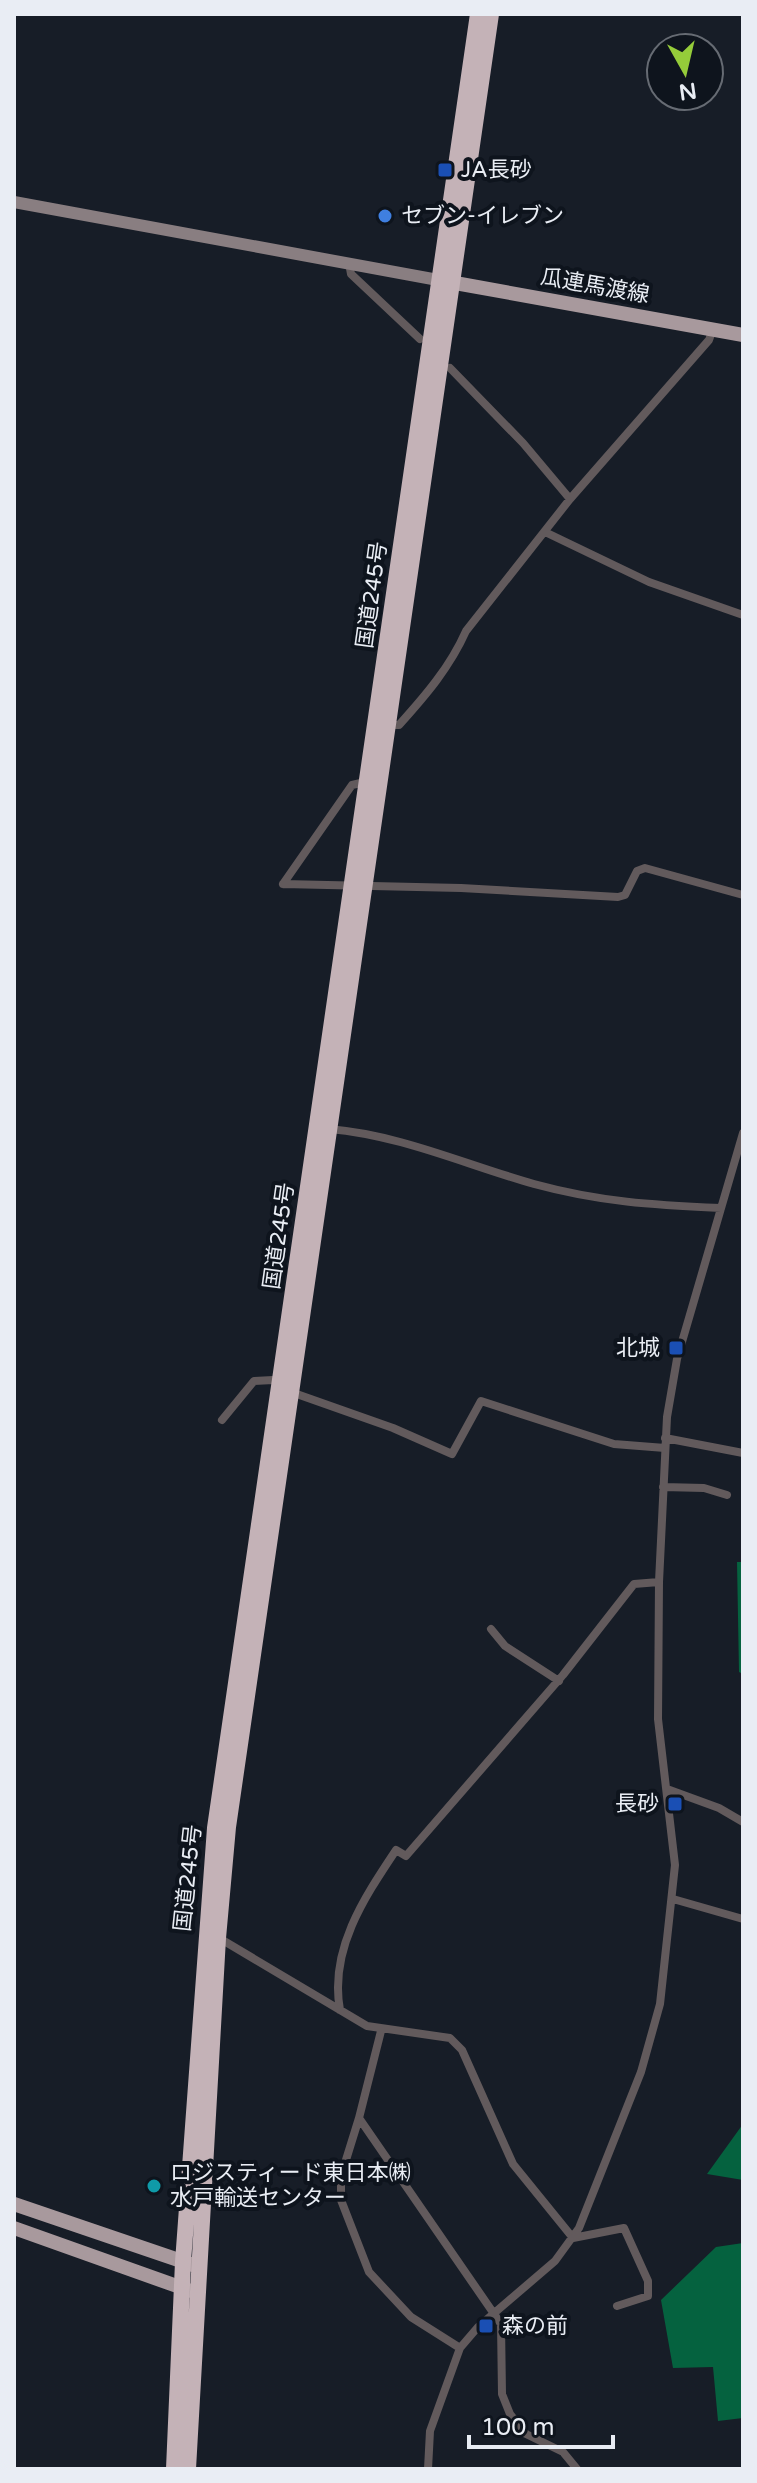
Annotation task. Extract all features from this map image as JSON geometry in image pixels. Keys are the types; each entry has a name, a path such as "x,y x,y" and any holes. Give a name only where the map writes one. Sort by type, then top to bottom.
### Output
{"highway":[{"name":"国道245号","path":"188,2469 191,2265 211,1937 285,1387 358,884 389,725 478,14"},
{"name":"国道245号","path":"285,1387 328,1129 358,884 365,782 491,14"},
{"name":"国道245号","path":"174,2469 190,2290"}],"main road":[{"name":"瓜連馬渡線","path":"446,281 743,335"},
{"path":"14,2204 191,2265"},
{"path":"14,2228 190,2290"}],"street":[{"path":"14,202 446,281"},
{"path":"349,263 351,274 420,339"},
{"path":"389,725 399,725 432,689 456,654 466,631 570,499 709,340 713,329"},
{"path":"450,368 523,443 570,499"},
{"path":"545,532 649,582 743,615"},
{"path":"365,782 352,785 283,884 358,884 618,897 625,895 637,871 645,868 743,895"},
{"path":"328,1129 435,1151 530,1183 586,1197 622,1204 721,1208"},
{"path":"428,2469 430,2431 460,2348 555,2261 573,2238 653,2033 660,2004 673,1899 674,1845 658,1719 659,1582 665,1443 677,1359 743,1133"},
{"path":"222,1420 254,1381 285,1387 452,1454 481,1401 614,1444 665,1443 743,1453"},
{"path":"663,1487 704,1488 727,1495"},
{"path":"340,2010 342,1951 357,1912 396,1850 406,1856 559,1681 634,1584 659,1582"},
{"path":"491,1629 505,1646 559,1681"},
{"path":"667,1789 719,1808 743,1822"},
{"path":"673,1899 743,1919"},
{"path":"211,1937 381,2031 450,2038 462,2050 513,2164 573,2238"},
{"path":"381,2031 341,2176 341,2200 369,2272 411,2317 460,2348"},
{"path":"359,2118 494,2314 502,2330 502,2394 510,2414 526,2434 563,2452 577,2469"},
{"path":"573,2238 624,2228 648,2281 648,2296 617,2306"}],"green space":[{"path":"737,1562 743,1562 743,1674 739,1672"},
{"path":"743,2124 743,2180 707,2174"},
{"path":"743,2243 743,2418 718,2421 713,2367 673,2368 661,2300 716,2247"}],"place":[{"name":"JA長砂","path":"445,170"},
{"name":"セブン-イレブン","path":"385,216"},
{"name":"北城","path":"676,1348"},
{"name":"長砂","path":"675,1804"},
{"name":"ロジスティード東日本㈱ 水戸輸送センター","path":"154,2186"},
{"name":"森の前","path":"486,2326"}]}
